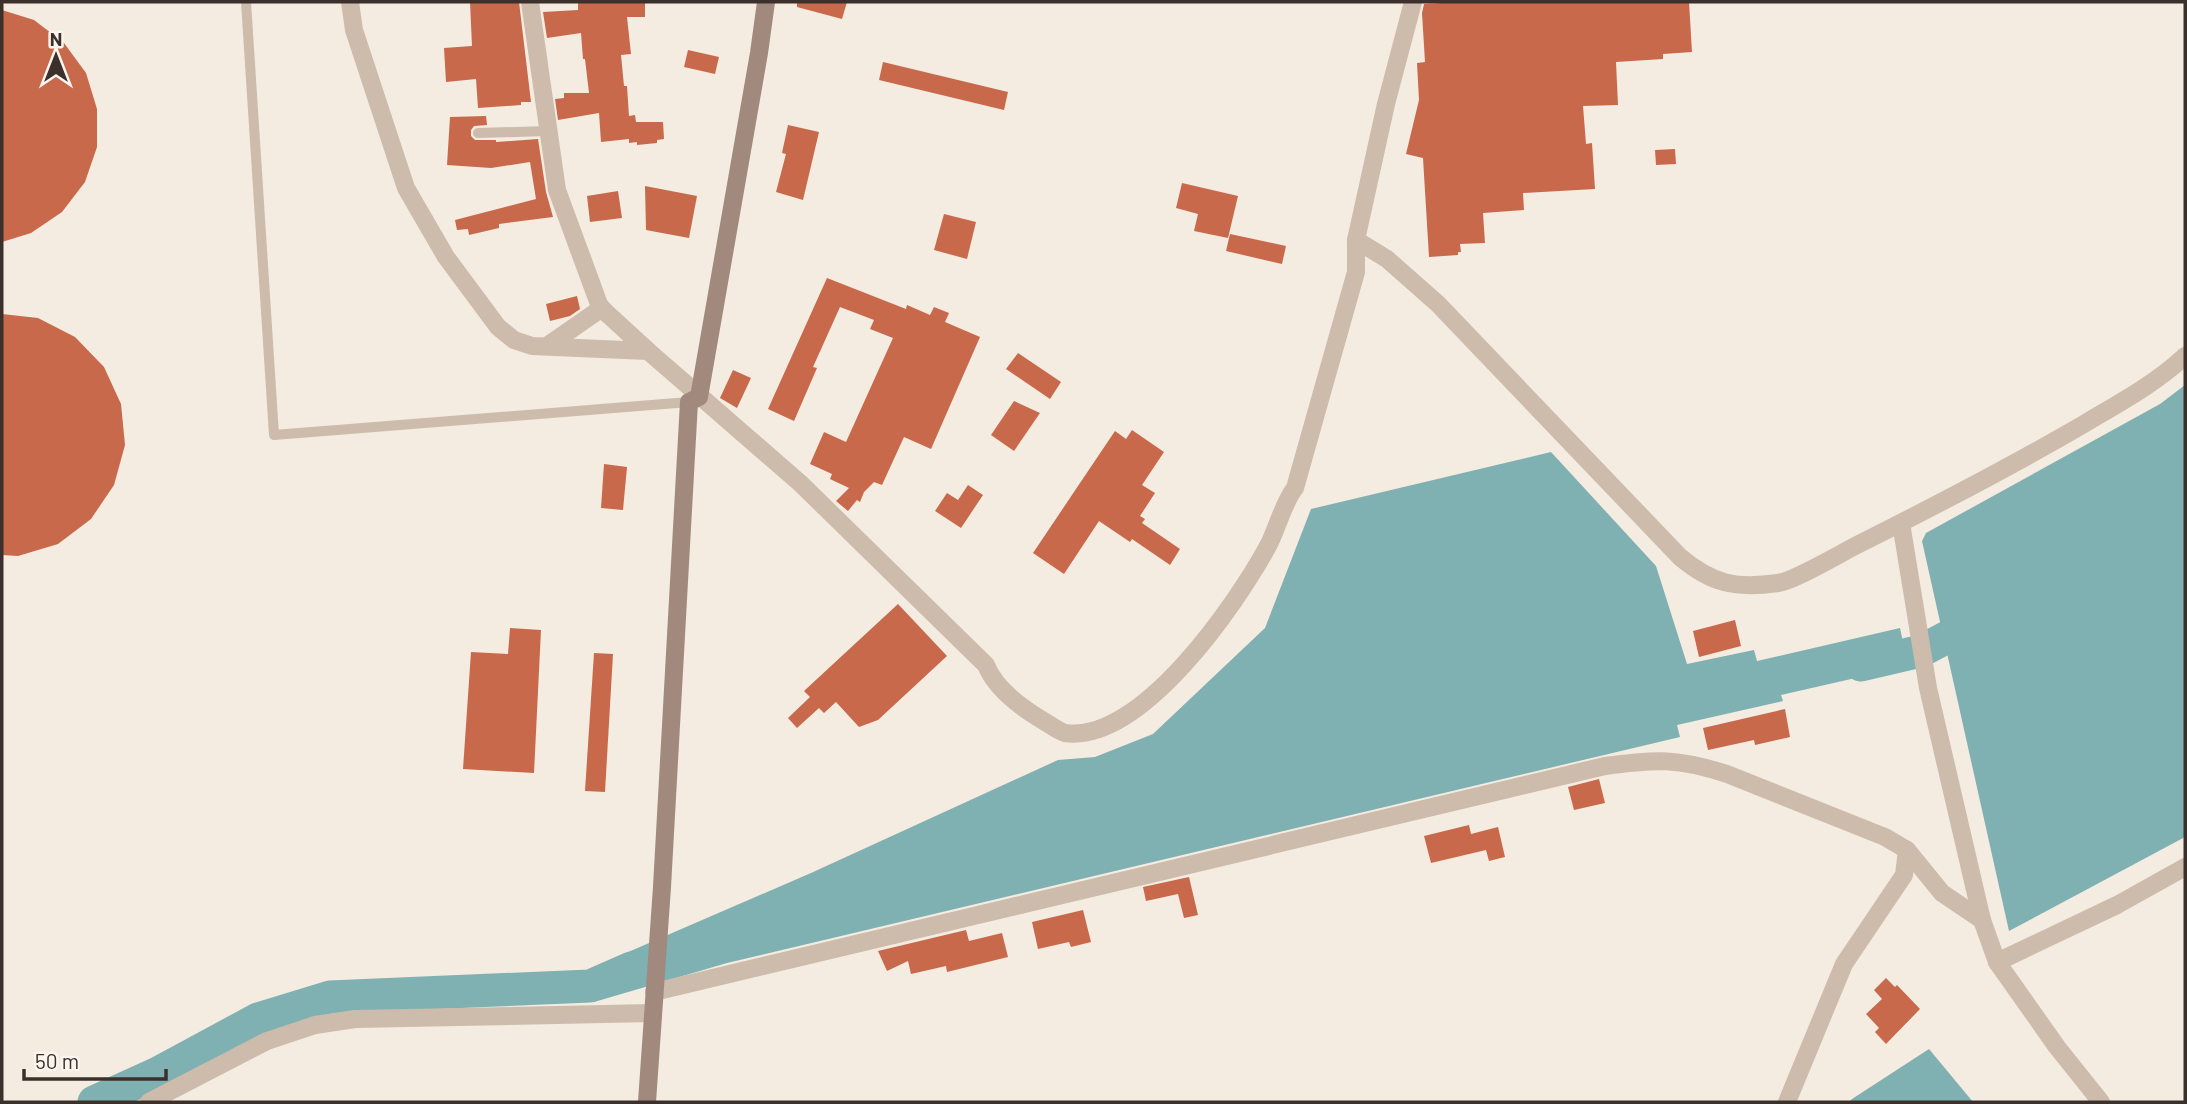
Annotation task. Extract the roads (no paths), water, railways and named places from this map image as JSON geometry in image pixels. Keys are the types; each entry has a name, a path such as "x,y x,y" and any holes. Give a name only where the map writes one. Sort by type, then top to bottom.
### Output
{"street":[{"path":"350,2 354,30 406,188 446,257 498,327 522,344 648,351"},
{"path":"530,2 557,190 602,308 648,351 694,400 800,483 986,665 989,674 1032,715 1064,733 1097,729 1120,720 1155,692 1195,653 1221,621 1269,544 1298,476 1356,272 1356,240 1413,2"},
{"path":"647,1102 694,400 766,2"},
{"path":"1356,240 1387,259 1438,304 1643,521 1694,569 1726,584 1780,583 1901,523 2129,399 2168,373 2185,356"},
{"path":"547,346 602,308"},
{"path":"1901,523 1928,688 1982,920 1997,962 2057,1047 2101,1102"},
{"path":"655,989 1605,766 1644,761 1681,762 1716,771 1885,837 1907,850 1942,893 1982,920"},
{"path":"1787,1102 1844,964 1904,875 1907,850"},
{"path":"1997,962 2117,905 2185,867"},
{"path":"149,1102 267,1041 315,1026 355,1019 653,1013"}],"lane":[{"path":"246,2 274,435 694,400"},
{"path":"478,133 548,131"}],"water":[{"path":"2185,385 2185,837 2009,931 1922,541 1926,533 2160,404"},
{"path":"1551,452 1656,566 1687,664 1754,650 1757,661 1900,628 1908,666 1781,695 1783,701 1677,725 1680,737 727,963 594,1002 589,969 811,873 1058,760 1095,757 1153,734 1265,628 1311,509"},
{"path":"1929,1049 1973,1102 1849,1102 1852,1099"}],"waterway":[{"path":"1861,665 1921,651 1983,618"},
{"path":"94,1102 158,1073 258,1019 330,997 590,986 631,968"}]}
